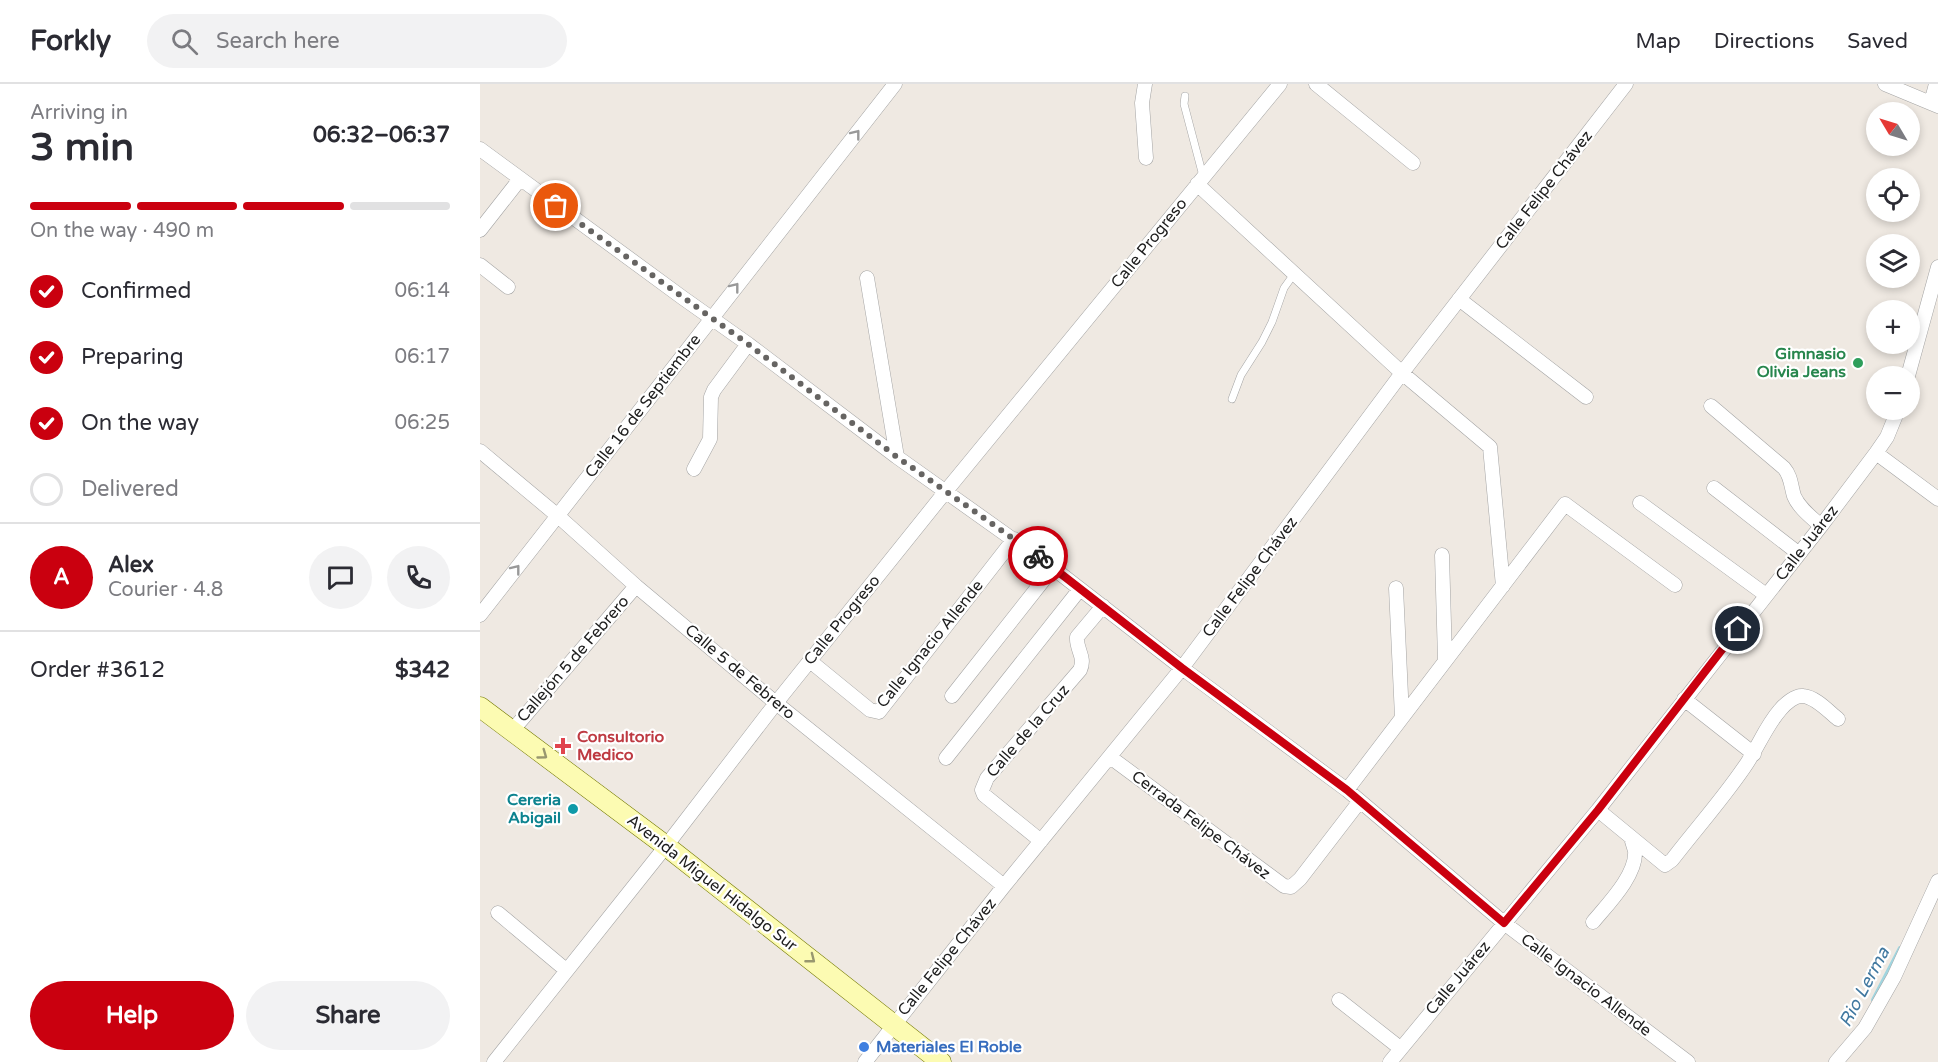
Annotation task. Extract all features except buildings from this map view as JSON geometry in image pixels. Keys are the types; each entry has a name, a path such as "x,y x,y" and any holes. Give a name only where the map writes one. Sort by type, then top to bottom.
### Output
{"main road":[{"name":"Avenida Miguel Hidalgo Sur","path":"480,707 666,846 941,1062"}],"street":[{"name":"Calle 16 de Septiembre","path":"480,615 895,84"},
{"path":"1144,84 1142,103 1146,158"},
{"name":"Calle Progreso","path":"494,1062 946,490 1280,84"},
{"path":"1316,84 1413,163"},
{"name":"Calle Felipe Chávez","path":"865,1062 1004,886 1182,668 1402,373 1626,84"},
{"path":"1885,84 1935,104 1936,84"},
{"name":"Calle Ignacio Allende","path":"480,149 748,344 897,457 1014,539 1182,668 1347,790 1504,923 1688,1062"},
{"path":"480,230 520,180"},
{"name":"Calle Progreso","path":"1200,180 1294,274 1402,373 1490,447 1503,586"},
{"path":"480,265 508,287"},
{"path":"1911,366 1938,267"},
{"path":"867,278 897,457"},
{"path":"1459,299 1586,398"},
{"path":"694,469 710,439 711,397 714,390 748,344"},
{"path":"1711,406 1788,472 1798,504 1821,526"},
{"name":"Calle Juárez","path":"1390,1062 1598,810 1821,526 1876,453 1887,437 1894,420"},
{"name":"Calle 5 de Febrero","path":"480,451 776,703 1004,886"},
{"path":"1876,453 1938,499"},
{"path":"1714,488 1798,553"},
{"path":"1640,503 1766,595"},
{"path":"1347,790 1565,504 1675,585"},
{"name":"Calle Ignacio Allende","path":"810,661 870,710 879,712 1014,539"},
{"path":"1442,555 1445,659"},
{"path":"952,696 1053,568"},
{"name":"Callejón 5 de Febrero","path":"511,732 636,586"},
{"path":"1396,588 1402,717"},
{"path":"946,758 1080,589"},
{"name":"Calle de la Cruz","path":"1041,841 984,795 983,784 1080,670 1083,660 1078,648 1077,637 1102,606"},
{"path":"1598,810 1665,865 1669,863 1754,754 1769,724 1794,698 1803,696 1815,701 1838,719"},
{"path":"1684,699 1754,754"},
{"name":"Cerrada Felipe Chávez","path":"1110,757 1284,886 1291,887 1300,879 1360,801"},
{"path":"1593,922 1627,878 1635,853 1631,837"},
{"path":"1836,1062 1865,1029 1894,977 1938,881"},
{"path":"498,913 566,970"},
{"path":"1339,1000 1400,1048"}],"lane":[{"path":"1185,96 1184,104 1200,180"},
{"path":"1232,399 1241,375 1272,322 1284,288 1294,274"}],"waterway":[{"name":"Rio Lerma","path":"1873,1000 1900,948"}],"way so far":[{"path":"556,206 748,344 897,457 1038,556"}],"place":[{"name":"Gimnasio Olivia Jeans","path":"1858,363"},
{"name":"Consultorio Medico","path":"563,746"},
{"name":"Cereria Abigail","path":"573,809"},
{"name":"Materiales El Roble","path":"864,1047"}],"route":[{"path":"1038,556 1182,668 1347,790 1504,923 1598,810 1738,629"}]}
